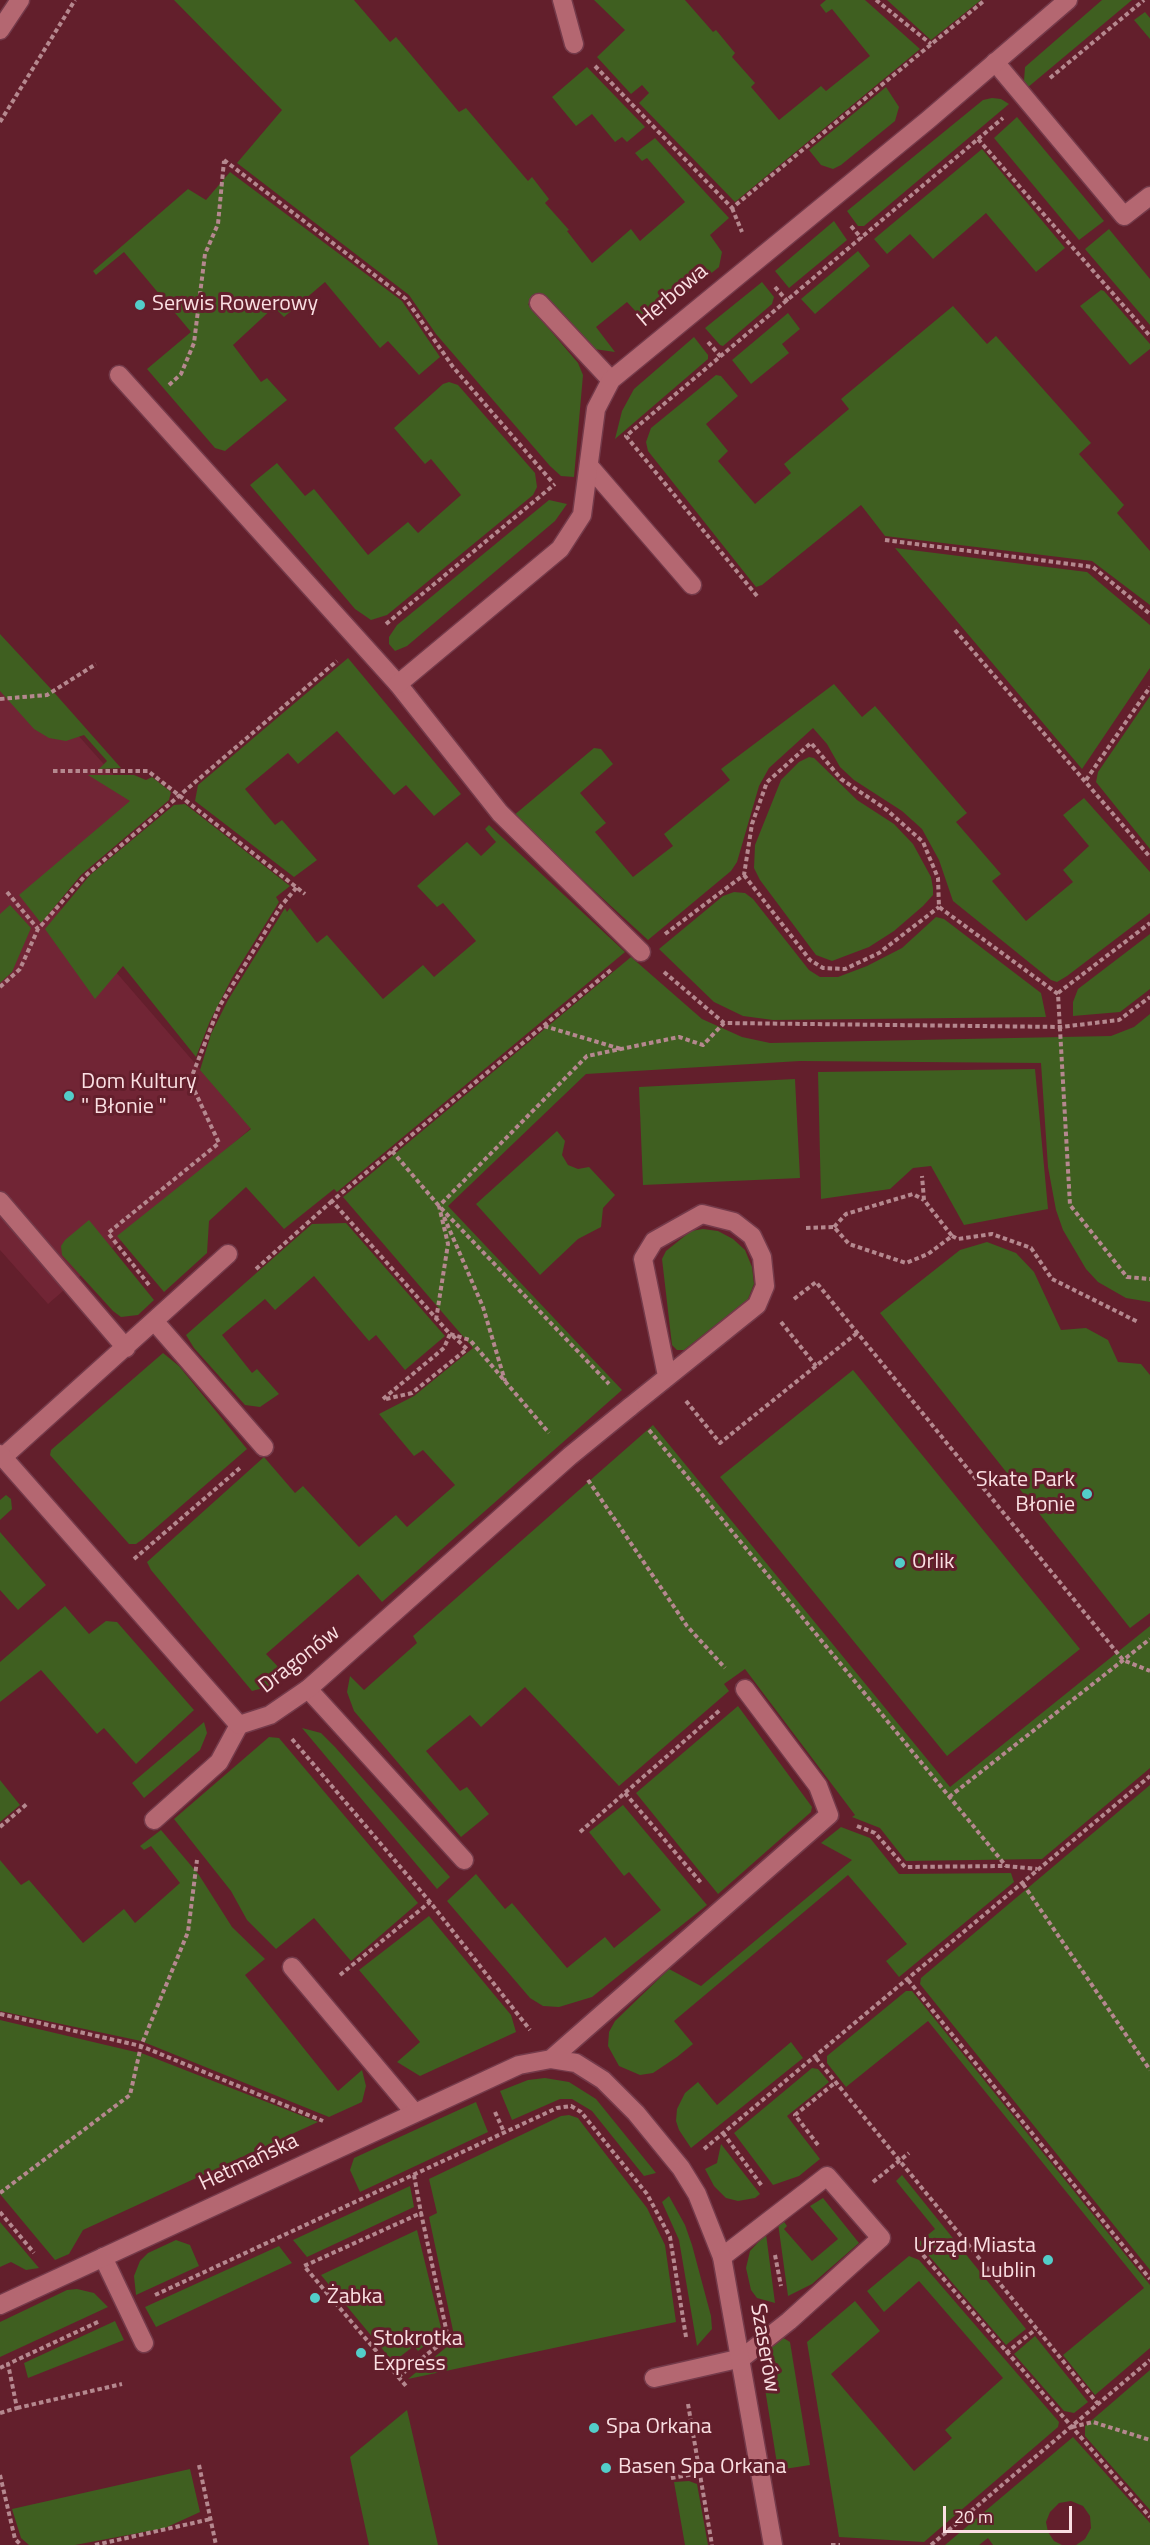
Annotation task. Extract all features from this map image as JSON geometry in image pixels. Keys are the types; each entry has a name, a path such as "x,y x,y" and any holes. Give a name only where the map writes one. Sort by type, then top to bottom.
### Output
{"street":[{"path":"0,30 20,0"},
{"path":"562,0 574,44"},
{"name":"Herbowa","path":"398,684 560,549 582,516 596,409 611,380 1068,0"},
{"path":"995,62 1124,216 1150,196"},
{"path":"539,303 611,380"},
{"path":"119,375 398,684 500,813 641,952"},
{"path":"590,467 692,585"},
{"path":"0,1201 126,1348"},
{"name":"Dragonów","path":"239,1725 270,1715 308,1689 570,1456 757,1305 765,1286 762,1257 752,1236 734,1222 702,1214 654,1241 643,1260 667,1376"},
{"path":"154,1820 219,1762 239,1725 2,1455 155,1323 228,1254"},
{"path":"155,1323 264,1447"},
{"path":"308,1689 464,1860"},
{"path":"551,2059 829,1815 818,1786 745,1689"},
{"path":"292,1967 414,2112"},
{"name":"Hetmańska","path":"0,2305 519,2065 551,2059"},
{"name":"Szaserów","path":"551,2059 576,2063 603,2080 636,2114 681,2168 696,2194 722,2257 742,2358 773,2545"},
{"path":"654,2378 742,2358 789,2321 881,2238 827,2176 722,2257"},
{"path":"104,2256 144,2343"}],"path":[{"path":"0,122 75,0"},
{"path":"876,0 931,44"},
{"path":"574,44 732,208 985,0"},
{"path":"148,407 181,374 194,343 205,254 218,224 224,160 406,299 453,367 553,483 572,486 626,436 1144,0"},
{"path":"978,139 1150,336"},
{"path":"626,436 758,596"},
{"path":"0,987 20,969 38,929 84,877 359,643 396,617 553,483"},
{"path":"885,540 1093,567 1150,614"},
{"path":"956,630 1150,857"},
{"path":"0,699 47,695 96,664"},
{"path":"1086,780 1150,687"},
{"path":"676,925 744,875 752,824 767,782 811,743 842,779 887,810 923,842 938,878 939,907"},
{"path":"54,771 148,771 181,794 305,894"},
{"path":"744,875 810,960 823,968 845,969 879,952 939,907"},
{"path":"169,1310 108,1233 219,1143 190,1081 219,1007 281,906 297,887"},
{"path":"7,892 38,929"},
{"path":"939,907 1058,993 1070,1205 1127,1277 1150,1279"},
{"path":"1058,993 1150,922"},
{"path":"450,1334 444,1348 383,1399 411,1393 467,1349 436,1320 332,1201 626,957 641,952 724,1023 1061,1027 1119,1020 1150,997"},
{"path":"440,1206 587,1056 680,1037 703,1046 724,1023"},
{"path":"544,1026 622,1049"},
{"path":"392,1151 440,1206 630,1407 1006,1866"},
{"path":"922,1176 924,1200"},
{"path":"806,1228 834,1227 846,1214 914,1194 924,1200 952,1236 958,1239 992,1234 1031,1248 1052,1279 1138,1322"},
{"path":"436,1320 448,1244 440,1206"},
{"path":"440,1206 483,1307 506,1385"},
{"path":"834,1227 849,1244 906,1263 928,1254 952,1236"},
{"path":"792,1302 816,1282 1123,1660 1150,1671"},
{"path":"776,1315 816,1366"},
{"path":"680,1393 720,1443 857,1333"},
{"path":"450,1334 470,1340 506,1385 570,1456 687,1626 745,1689 580,1832"},
{"path":"131,1561 264,1447"},
{"path":"949,1797 1150,1639"},
{"path":"289,1734 430,1902 531,2031"},
{"path":"698,2153 816,2058 1150,1776"},
{"path":"625,1792 722,1907"},
{"path":"0,1827 28,1803"},
{"path":"829,1815 875,1833 905,1867 1006,1866 1038,1869"},
{"path":"0,2193 130,2095 141,2046 188,1932 197,1860"},
{"path":"1023,1884 1150,2070"},
{"path":"316,1995 430,1902"},
{"path":"908,1980 1150,2279"},
{"path":"0,2014 141,2046 334,2124"},
{"path":"816,2058 1098,2404"},
{"path":"827,2176 826,2156 795,2115 836,2082"},
{"path":"490,2103 504,2132"},
{"path":"0,2368 504,2132 557,2108 571,2106 581,2112 647,2194 670,2237 687,2347 682,2372 712,2545"},
{"path":"723,2133 765,2191 789,2321"},
{"path":"850,2202 909,2153"},
{"path":"398,2377 448,2338 414,2175"},
{"path":"0,2212 56,2279"},
{"path":"406,2386 304,2266 421,2213"},
{"path":"923,2255 1150,2517"},
{"path":"1006,2353 1036,2329"},
{"path":"931,2545 1150,2360"},
{"path":"8,2364 17,2408"},
{"path":"0,2413 122,2385"},
{"path":"1072,2428 1093,2422 1150,2440"},
{"path":"199,2465 216,2545"},
{"path":"671,2478 700,2473"},
{"path":"0,2475 15,2539 21,2545"},
{"path":"95,2545 211,2519"},
{"path":"831,2544 840,2545"}],"shaded area":[{"path":"0,648 135,799 38,882 251,1128 48,1304 0,1250"}],"green space":[{"path":"174,0 354,0 390,42 396,37 459,112 466,108 528,181 532,177 549,199 545,203 569,230 567,231 592,263 631,229 640,241 685,202 647,158 642,161 635,153 655,138 729,218 710,235 722,252 719,267 657,317 652,319 640,316 627,302 596,327 615,352 594,349 583,341 540,294 528,304 578,363 583,375 574,477 561,476 550,466 436,334 409,295 237,163 282,110"},
{"path":"594,0 685,0 713,32 716,30 735,53 732,57 755,83 751,87 779,120 821,86 826,91 870,56 832,9 826,13 820,5 826,0 865,0 920,49 735,202 639,103 649,93 642,85 631,94 597,57 625,30"},
{"path":"887,0 981,0 931,40"},
{"path":"1102,0 1132,0 1027,88 1024,81 1025,67"},
{"path":"1145,12 1150,18 1150,39 1134,20"},
{"path":"587,67 645,127 627,142 622,137 615,142 592,114 576,126 552,97"},
{"path":"886,87 899,107 895,121 841,165 833,169 821,165 809,150"},
{"path":"1001,99 1009,104 864,226 858,226 847,211 983,100"},
{"path":"1017,117 1104,221 1079,240 994,138"},
{"path":"982,149 1065,248 1036,272 986,213 933,259 910,234 887,254 874,239"},
{"path":"230,172 402,301 440,357 419,375 388,341 380,348 325,282 284,317 274,307 233,345 261,382 267,378 287,400 225,451 215,448 147,369 191,332 124,252 96,275 93,271 188,189 206,200"},
{"path":"834,221 847,240 789,288 775,271"},
{"path":"1109,229 1150,279 1150,325 1085,249"},
{"path":"858,251 870,266 815,314 801,299"},
{"path":"762,282 774,297 772,304 723,346 720,345 705,328"},
{"path":"1101,290 1150,344 1150,349 1130,365 1080,306"},
{"path":"953,306 987,344 996,336 1091,443 1079,454 1124,505 1117,513 1150,551 1150,605 1092,561 885,536 861,505 762,585 756,587 648,451 646,442 651,428 716,375 721,376 738,396 706,424 728,451 718,461 755,504 791,473 784,464 849,409 841,399"},
{"path":"788,313 800,329 782,344 789,353 751,384 732,360"},
{"path":"694,337 708,355 708,359 615,439 622,411 634,389"},
{"path":"449,382 458,385 535,473 537,487 533,495 387,615 371,620 355,609 250,485 277,463 305,496 314,489 368,555 408,522 418,533 461,495 431,459 425,464 394,428 443,384"},
{"path":"549,500 567,504 555,521 407,646 395,651 389,644 389,637 397,625"},
{"path":"895,548 1087,572 1150,625 1150,668 1082,769"},
{"path":"0,634 121,768 99,769 107,761 84,735 66,741 49,738 34,729 0,691"},
{"path":"348,658 461,794 434,816 406,785 394,795 337,731 298,764 288,753 245,789 275,825 282,820 317,860 294,877 195,801 198,785"},
{"path":"834,684 862,717 875,706 967,813 956,822 1001,874 992,881 1026,921 1073,882 1063,870 1089,846 1063,815 1084,798 1150,872 1150,913 1067,976 1057,982 1051,980 953,901 939,860 922,829 902,811 854,780 840,767 827,744 813,728 769,768 759,786 737,862 731,871 648,940 513,816 594,748 601,749 613,764 580,793 606,823 595,832 633,877 673,846 664,834 730,780 721,769"},
{"path":"1150,696 1150,849 1096,782 1098,772"},
{"path":"809,757 814,758 857,800 894,824 913,844 931,877 933,888 933,895 894,931 869,947 832,961 816,955 760,880 754,868 755,845 781,780 799,762"},
{"path":"88,775 134,775 146,780 152,777 171,792 169,800 81,875 41,923 19,895 130,801"},
{"path":"185,804 290,886 276,897 279,902 232,978 210,1021 196,1057 123,966 95,999 45,929 90,875 174,805"},
{"path":"489,825 625,952 337,1192 334,1189 284,1229 246,1187 209,1221 207,1253 164,1292 117,1236 251,1129 200,1070 211,1034 228,1000 285,908 287,912 290,908 317,943 327,935 383,999 423,965 434,977 476,941 443,903 437,907 417,886 467,842 481,856 496,842 485,829"},
{"path":"734,892 745,893 753,899 809,970 820,977 838,977 867,966 902,948 936,917 944,919 1041,993 1046,1017 773,1020 743,1016 714,1002 659,949 723,896"},
{"path":"10,905 31,928 12,972 0,983 0,914"},
{"path":"1150,934 1150,989 1120,1012 1073,1016 1073,1002 1078,989"},
{"path":"631,957 702,1019 742,1037 770,1043 1111,1036 1134,1027 1150,1014 1150,1302 1126,1298 1098,1282 1086,1269 1063,1230 1056,1210 1048,1167 1041,1063 800,1061 586,1074 448,1206 622,1390 382,1602 358,1574 266,1654 282,1671 282,1680 271,1686 252,1691 151,1570 147,1562 264,1457 295,1493 303,1486 359,1547 396,1515 407,1527 455,1485 423,1450 414,1456 379,1414 414,1396 473,1348 343,1197"},
{"path":"1035,1069 1048,1209 964,1225 931,1166 913,1168 890,1189 821,1199 818,1072"},
{"path":"795,1079 800,1178 643,1185 639,1087"},
{"path":"557,1131 565,1141 562,1155 568,1165 578,1169 589,1167 615,1195 603,1208 601,1227 578,1239 540,1275 476,1204"},
{"path":"89,1220 154,1300 138,1315 121,1317 113,1311 62,1255 61,1246 65,1240"},
{"path":"346,1223 445,1336 405,1370 376,1335 369,1341 314,1276 275,1310 265,1299 222,1335 252,1373 257,1369 279,1394 260,1407 245,1405 194,1348 186,1335 312,1224"},
{"path":"703,1229 718,1231 733,1239 745,1250 752,1267 754,1284 748,1299 684,1350 677,1350 672,1345 662,1259 666,1251 691,1231"},
{"name":"Skate Park Błonie","path":"987,1242 1016,1253 1034,1272 1061,1330 1086,1328 1108,1340 1118,1362 1141,1364 1150,1375 1150,1613 1130,1628 880,1313 960,1250"},
{"path":"163,1353 179,1366 247,1449 143,1539 136,1544 129,1544 50,1455 51,1450"},
{"name":"Orlik","path":"853,1370 1080,1649 947,1756 720,1477"},
{"path":"653,1425 950,1787 1150,1626 1150,1768 1042,1859 906,1861 880,1828 852,1817 855,1815 745,1669 724,1684 729,1691 619,1786 525,1687 481,1727 470,1715 426,1751 460,1791 467,1787 489,1814 461,1837 354,1711 347,1692 350,1676 364,1690 417,1643 413,1636"},
{"path":"6,1495 11,1499 12,1509 0,1520 0,1500"},
{"path":"0,1532 46,1585 18,1610 0,1590"},
{"path":"65,1606 89,1634 106,1621 117,1622 194,1710 136,1764 104,1728 97,1734 41,1670 0,1702 0,1662"},
{"path":"738,1706 812,1807 811,1812 718,1894 636,1793"},
{"path":"204,1722 207,1733 200,1750 144,1798 132,1783"},
{"path":"302,1728 321,1733 335,1747 450,1877 437,1889"},
{"path":"269,1737 279,1738 418,1903 351,1961 314,1918 276,1949 247,1920 231,1891 174,1819"},
{"path":"0,1780 20,1805 0,1822"},
{"path":"1150,1785 1150,2270 920,1984 921,1978"},
{"path":"623,1805 707,1905 592,1997 559,2007 543,2006 530,1998 447,1901 476,1874 505,1909 512,1903 567,1968 605,1937 614,1948 661,1910 629,1872 624,1876 589,1832"},
{"path":"841,1827 870,1838 899,1874 1011,1873 1014,1882 899,1977 886,1961 907,1944 848,1875 674,2021 693,2044 653,2073 640,2075 619,2066 608,2046 609,2032 615,2021 669,1969 701,1986 852,1860 821,1843"},
{"path":"161,1830 199,1875 232,1927 265,1959 245,1975 338,2091 362,2070 366,2086 362,2102 329,2117 141,2041 0,2011 0,1860 21,1885 29,1880 83,1943 124,1909 135,1923 180,1883 151,1846 144,1850 140,1846"},
{"path":"429,1916 511,2015 516,2032 420,2076 397,2062 420,2042 359,1970"},
{"path":"906,1991 912,1991 1150,2285 1150,2348 1095,2395 1063,2355 1144,2288 928,2021 846,2087 827,2063 827,2056"},
{"path":"0,2020 144,2054 318,2122 83,2230 69,2254 55,2260 0,2194"},
{"path":"791,2042 803,2058 691,2148 676,2121 677,2109 685,2093 698,2082 717,2105"},
{"path":"812,2068 818,2069 829,2082 787,2116 820,2159 799,2176 773,2185 734,2133"},
{"path":"545,2078 569,2082 596,2099 656,2173 644,2176 592,2111 572,2099 560,2099 512,2120 500,2091 528,2080"},
{"path":"476,2102 488,2132 360,2192 350,2170 354,2158"},
{"path":"569,2115 578,2118 647,2208 665,2245 676,2322 408,2379 455,2340 429,2217 437,2213 429,2179 561,2116"},
{"path":"721,2144 760,2194 755,2198 738,2201 726,2198 714,2186 705,2169 717,2163"},
{"path":"902,2175 1026,2329 1006,2345 918,2243 935,2229 896,2181"},
{"path":"410,2186 414,2207 307,2257 293,2240"},
{"path":"669,2196 685,2225 692,2245 711,2316 712,2329 697,2346 679,2240 662,2202"},
{"path":"823,2198 859,2243 812,2284 788,2296 778,2223 782,2219 787,2226 784,2229 812,2261 838,2239 810,2206"},
{"path":"0,2222 39,2268 26,2270 11,2262 0,2267"},
{"path":"417,2230 442,2332 418,2351 414,2346 393,2362 321,2275"},
{"path":"766,2234 775,2303 757,2298 751,2290 746,2268 750,2251"},
{"path":"176,2240 190,2245 199,2266 136,2295 134,2276 140,2261 148,2253"},
{"path":"279,2246 292,2263 156,2327 145,2307"},
{"path":"909,2256 919,2260 1059,2422 1058,2427 924,2542 839,2537 807,2342 855,2301 880,2331 831,2374 914,2471 952,2438 945,2430 1003,2378 919,2281 884,2312 867,2291"},
{"path":"77,2289 94,2293 108,2307 0,2357 0,2322 67,2290"},
{"path":"115,2321 124,2340 28,2378 24,2363"},
{"path":"1035,2336 1088,2402 1074,2413 1064,2411 1014,2354"},
{"path":"782,2337 790,2342 810,2465 778,2470 762,2370 770,2347"},
{"path":"1150,2370 1150,2510 1085,2436 1085,2426"},
{"path":"407,2410 438,2545 369,2545 350,2457"},
{"path":"1073,2437 1150,2523 1150,2545 1076,2545 1085,2539 1091,2528 1090,2516 1083,2506 1071,2501 1059,2503 1050,2512 1046,2522 1048,2532 1054,2541 1062,2545 993,2545 988,2538 979,2545 945,2545"},
{"path":"190,2469 200,2512 165,2528 75,2545 29,2545 21,2538 12,2509"},
{"path":"689,2481 697,2484 708,2545 685,2545 674,2482"}],"place":[{"name":"Serwis Rowerowy","path":"140,305"},
{"name":"Dom Kultury \" Błonie \"","path":"69,1096"},
{"name":"Skate Park Błonie","path":"1087,1494"},
{"name":"Orlik","path":"900,1563"},
{"name":"Urząd Miasta Lublin","path":"1048,2260"},
{"name":"Żabka","path":"315,2298"},
{"name":"Stokrotka Express","path":"361,2353"},
{"name":"Spa Orkana","path":"594,2428"},
{"name":"Basen Spa Orkana","path":"606,2468"}]}
